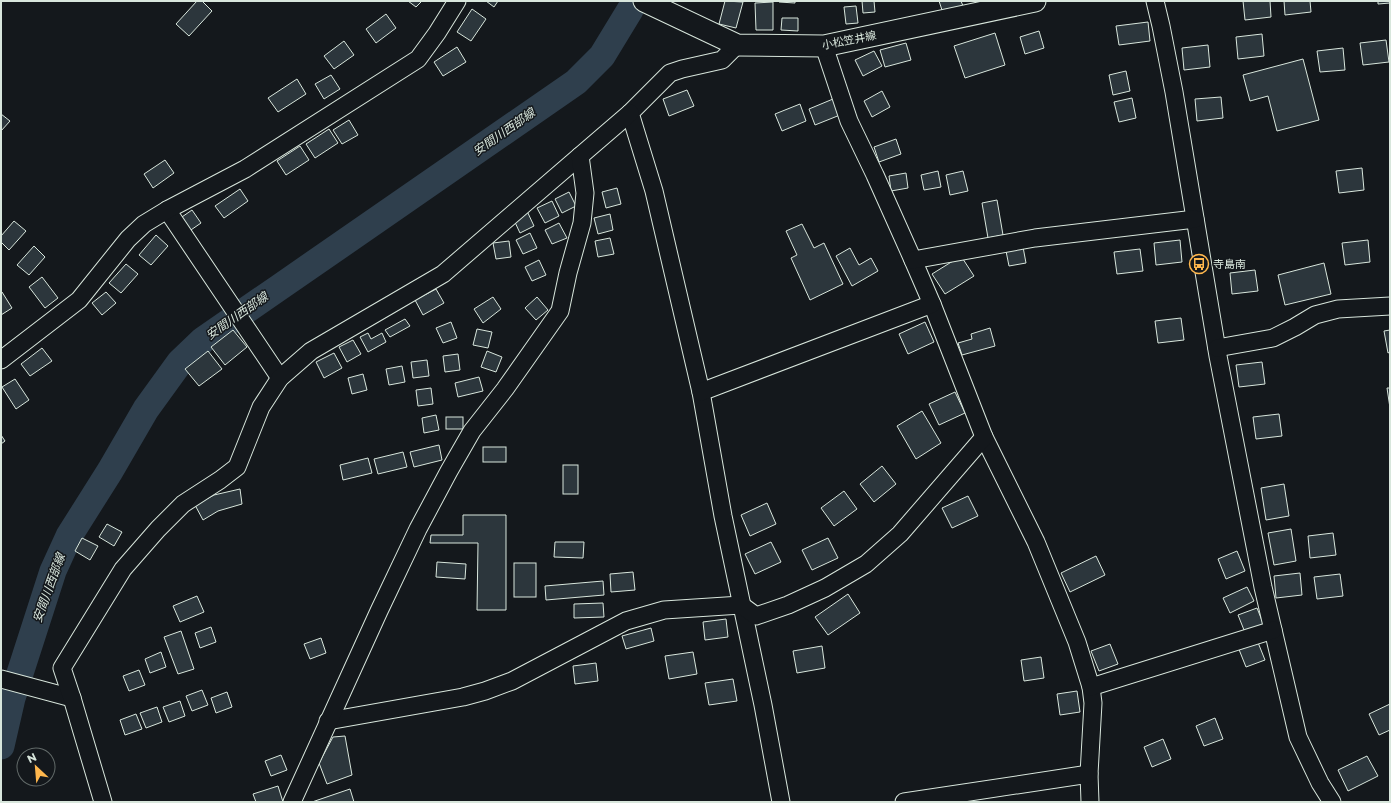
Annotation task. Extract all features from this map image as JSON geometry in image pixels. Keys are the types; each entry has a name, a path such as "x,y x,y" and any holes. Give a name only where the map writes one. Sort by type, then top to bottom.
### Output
{"main road":[{"name":"小松笠井線","path":"644,1 736,45 824,46 1030,2"}],"street":[{"path":"1,360 79,300 128,239 144,224 245,168 418,59 437,33 457,1"},
{"path":"1155,1 1174,92 1217,348 1263,587 1298,737 1320,783 1332,802"},
{"path":"103,802 62,668 123,569 158,529 183,504 237,467 260,407 280,378 311,351 443,274 630,113 670,73 722,60 736,45"},
{"path":"824,46 849,121 875,175 932,304 984,437 1036,542 1077,642 1091,687 1093,703 1090,802"},
{"path":"630,113 654,191 701,392 723,516 763,705 781,802"},
{"path":"292,802 328,721 418,529 472,430 505,388 560,311 568,273 582,223 585,193 580,156"},
{"path":"167,210 280,378"},
{"path":"913,260 1035,238 1195,219"},
{"path":"701,392 932,304"},
{"path":"1217,348 1273,338 1295,328 1315,315 1338,309 1390,306"},
{"path":"328,721 463,697 485,691 512,681 626,621 664,610 741,605 756,616 788,605 825,588 866,564 900,534 984,437"},
{"path":"1091,687 1273,630"},
{"path":"13,682 72,698"},
{"path":"904,802 1090,774"}],"building":[{"path":"197,1 202,1 212,11 189,36 176,24"},
{"path":"408,1 422,1 416,7"},
{"path":"486,1 498,1 494,7"},
{"path":"725,1 743,2 736,28 719,24"},
{"path":"795,1 795,3 779,2"},
{"path":"862,1 874,1 875,12 863,13"},
{"path":"939,1 961,1 963,6 943,13"},
{"path":"1243,1 1270,1 1271,17 1245,20"},
{"path":"1284,1 1310,1 1311,12 1285,15"},
{"path":"1378,1 1390,1 1390,3 1378,4"},
{"path":"773,2 773,30 756,30 755,3"},
{"path":"856,6 858,23 846,24 844,7"},
{"path":"472,9 486,19 471,41 457,32"},
{"path":"386,14 396,28 376,43 366,29"},
{"path":"782,18 798,18 798,31 781,30"},
{"path":"1148,22 1150,41 1119,45 1116,26"},
{"path":"1039,31 1044,48 1025,54 1020,37"},
{"path":"995,33 1005,65 965,78 954,46"},
{"path":"1262,34 1264,56 1238,59 1236,37"},
{"path":"1386,40 1389,62 1363,65 1360,43"},
{"path":"344,41 354,55 334,69 324,56"},
{"path":"906,43 911,60 885,67 880,50"},
{"path":"1208,45 1210,67 1184,70 1182,48"},
{"path":"457,47 466,62 443,76 434,62"},
{"path":"1343,48 1345,70 1320,72 1317,51"},
{"path":"874,51 882,66 863,76 855,60"},
{"path":"1303,59 1319,120 1277,131 1268,96 1250,101 1243,75"},
{"path":"1126,71 1130,91 1113,95 1109,75"},
{"path":"331,75 340,89 324,99 315,84"},
{"path":"297,79 306,94 278,112 268,98"},
{"path":"687,90 694,106 669,116 663,99"},
{"path":"882,91 890,107 872,117 864,101"},
{"path":"1221,97 1223,118 1197,121 1195,99"},
{"path":"1132,98 1136,118 1119,122 1114,102"},
{"path":"833,99 840,115 815,125 809,109"},
{"path":"800,104 806,121 782,131 775,114"},
{"path":"1,114 10,121 1,131"},
{"path":"349,120 358,135 342,144 333,130"},
{"path":"329,129 338,143 315,158 306,144"},
{"path":"896,139 901,154 879,162 874,147"},
{"path":"300,146 309,160 286,175 277,161"},
{"path":"165,160 174,173 153,188 144,174"},
{"path":"1362,168 1364,190 1339,193 1336,171"},
{"path":"938,171 941,187 924,190 921,175"},
{"path":"963,171 968,191 950,195 946,175"},
{"path":"906,173 908,188 891,191 889,176"},
{"path":"617,188 621,204 606,208 602,192"},
{"path":"240,189 248,201 224,218 215,206"},
{"path":"569,192 576,206 562,213 555,199"},
{"path":"997,200 1003,235 988,238 982,203"},
{"path":"552,201 559,216 545,223 537,208"},
{"path":"192,210 201,223 188,232 179,219"},
{"path":"527,211 534,226 520,233 513,218"},
{"path":"610,214 613,230 598,234 594,218"},
{"path":"14,221 26,231 9,250 1,242 1,236"},
{"path":"559,223 567,238 552,244 545,230"},
{"path":"802,224 814,248 824,243 843,284 810,300 791,258 797,255 786,231"},
{"path":"530,233 537,248 523,254 516,240"},
{"path":"156,235 168,246 151,265 139,255"},
{"path":"610,238 614,254 598,257 595,241"},
{"path":"1180,240 1182,262 1156,265 1154,243"},
{"path":"1368,240 1370,262 1345,265 1342,243"},
{"path":"509,241 511,257 496,259 493,243"},
{"path":"34,246 45,257 29,275 17,265"},
{"path":"1023,247 1026,263 1009,266 1006,251"},
{"path":"850,248 859,265 871,258 878,271 852,286 836,256"},
{"path":"1140,249 1143,271 1117,274 1114,252"},
{"path":"961,256 974,276 945,294 932,274"},
{"path":"539,260 546,275 532,281 525,267"},
{"path":"1324,263 1331,294 1285,305 1278,275"},
{"path":"126,264 138,274 121,293 109,283"},
{"path":"1255,270 1258,291 1232,294 1230,273"},
{"path":"42,277 58,298 45,308 29,287"},
{"path":"436,289 444,303 423,315 415,300"},
{"path":"2,292 12,308 1,315 1,293"},
{"path":"106,292 116,303 102,315 92,303"},
{"path":"493,297 501,309 483,323 474,309"},
{"path":"537,297 548,310 536,320 525,308"},
{"path":"1181,318 1184,340 1158,343 1155,321"},
{"path":"405,319 410,326 390,337 385,330"},
{"path":"451,322 457,338 443,343 436,328"},
{"path":"925,322 934,342 908,354 899,334"},
{"path":"990,328 995,346 962,355 958,343 972,339 971,334"},
{"path":"477,329 492,332 488,348 473,345"},
{"path":"233,330 247,347 225,365 211,347"},
{"path":"1390,330 1390,352 1388,353 1384,331"},
{"path":"368,333 371,339 382,333 386,342 368,352 360,337"},
{"path":"353,340 361,354 347,362 339,347"},
{"path":"42,348 52,361 30,376 21,364"},
{"path":"208,351 222,369 199,386 185,369"},
{"path":"487,351 502,357 496,372 481,367"},
{"path":"334,353 342,368 324,378 316,362"},
{"path":"458,354 460,370 445,372 443,356"},
{"path":"427,360 429,376 413,378 411,362"},
{"path":"1262,362 1265,384 1239,387 1236,365"},
{"path":"402,366 405,382 389,385 386,369"},
{"path":"363,374 367,390 352,394 348,378"},
{"path":"479,377 483,391 458,397 455,383"},
{"path":"15,379 29,400 16,409 2,387"},
{"path":"431,388 433,404 418,406 416,390"},
{"path":"1387,388 1390,388 1390,408"},
{"path":"955,392 965,413 939,425 929,404"},
{"path":"922,411 941,443 916,459 897,426"},
{"path":"1279,414 1282,436 1256,439 1253,417"},
{"path":"436,415 439,430 424,433 422,418"},
{"path":"446,417 463,417 463,429 446,429"},
{"path":"1,435 5,441 1,444"},
{"path":"439,445 442,460 414,467 410,452"},
{"path":"483,447 506,447 506,462 483,462"},
{"path":"403,452 407,467 378,474 374,459"},
{"path":"368,458 372,473 343,480 340,465"},
{"path":"563,465 578,465 578,494 563,494"},
{"path":"882,466 896,484 874,502 860,484"},
{"path":"1284,484 1289,516 1266,520 1261,488"},
{"path":"240,489 242,504 218,511 203,520 195,505 214,495"},
{"path":"844,491 857,509 834,526 821,508"},
{"path":"968,496 978,516 952,528 942,508"},
{"path":"767,503 776,524 750,536 741,515"},
{"path":"463,515 506,515 506,610 477,610 478,543 430,543 431,535 463,535"},
{"path":"107,524 122,532 114,546 99,537"},
{"path":"1291,529 1296,561 1274,565 1268,533"},
{"path":"1333,533 1336,555 1310,558 1308,536"},
{"path":"82,538 98,546 90,560 75,551"},
{"path":"828,538 838,558 812,570 802,550"},
{"path":"555,542 584,542 583,558 554,557"},
{"path":"771,542 781,562 755,574 745,554"},
{"path":"1237,551 1245,571 1226,579 1218,559"},
{"path":"1096,556 1105,575 1070,592 1061,573"},
{"path":"437,562 466,564 465,579 436,577"},
{"path":"514,563 536,563 536,597 514,597"},
{"path":"633,572 635,590 611,592 610,574"},
{"path":"1300,573 1302,595 1276,598 1274,576"},
{"path":"1340,574 1343,596 1317,599 1314,577"},
{"path":"603,581 604,595 546,600 545,586"},
{"path":"1247,587 1254,601 1230,613 1223,598"},
{"path":"848,594 860,613 828,635 815,617"},
{"path":"197,596 204,612 180,622 173,606"},
{"path":"603,603 604,617 574,618 574,604"},
{"path":"1257,608 1265,628 1246,635 1238,615"},
{"path":"726,619 728,637 705,640 703,622"},
{"path":"211,627 216,642 200,648 195,633"},
{"path":"651,628 654,641 626,649 622,636"},
{"path":"181,631 194,669 178,674 164,637"},
{"path":"321,638 326,653 310,659 304,644"},
{"path":"1257,640 1265,660 1246,667 1238,647"},
{"path":"1110,644 1118,664 1099,671 1091,651"},
{"path":"822,646 825,668 797,673 793,651"},
{"path":"161,652 166,667 150,673 145,659"},
{"path":"693,652 697,674 669,679 665,656"},
{"path":"1041,657 1044,678 1024,681 1021,660"},
{"path":"596,663 598,681 575,684 573,666"},
{"path":"139,670 145,685 129,691 123,676"},
{"path":"733,679 737,701 709,705 705,683"},
{"path":"202,690 208,705 192,711 186,696"},
{"path":"1077,691 1080,712 1060,715 1057,694"},
{"path":"227,692 232,707 216,713 211,698"},
{"path":"180,701 185,716 169,722 163,707"},
{"path":"1390,704 1390,730 1379,735 1369,714"},
{"path":"157,707 162,722 146,728 140,713"},
{"path":"136,714 142,729 125,735 120,720"},
{"path":"1215,718 1223,739 1204,746 1196,726"},
{"path":"345,736 352,775 327,784 319,763 333,737"},
{"path":"1163,739 1171,759 1152,767 1144,747"},
{"path":"281,755 287,770 271,776 265,761"},
{"path":"1367,756 1378,776 1348,791 1338,770"},
{"path":"278,786 283,802 256,802 253,794"},
{"path":"350,789 354,802 312,802"}],"waterway":[{"name":"安間川西部線","path":"1,746 12,698 53,571 69,536 110,471 146,409 180,362 203,340 576,82 602,56 630,10"}],"place":[{"name":"寺島南","path":"1199,264"}]}
